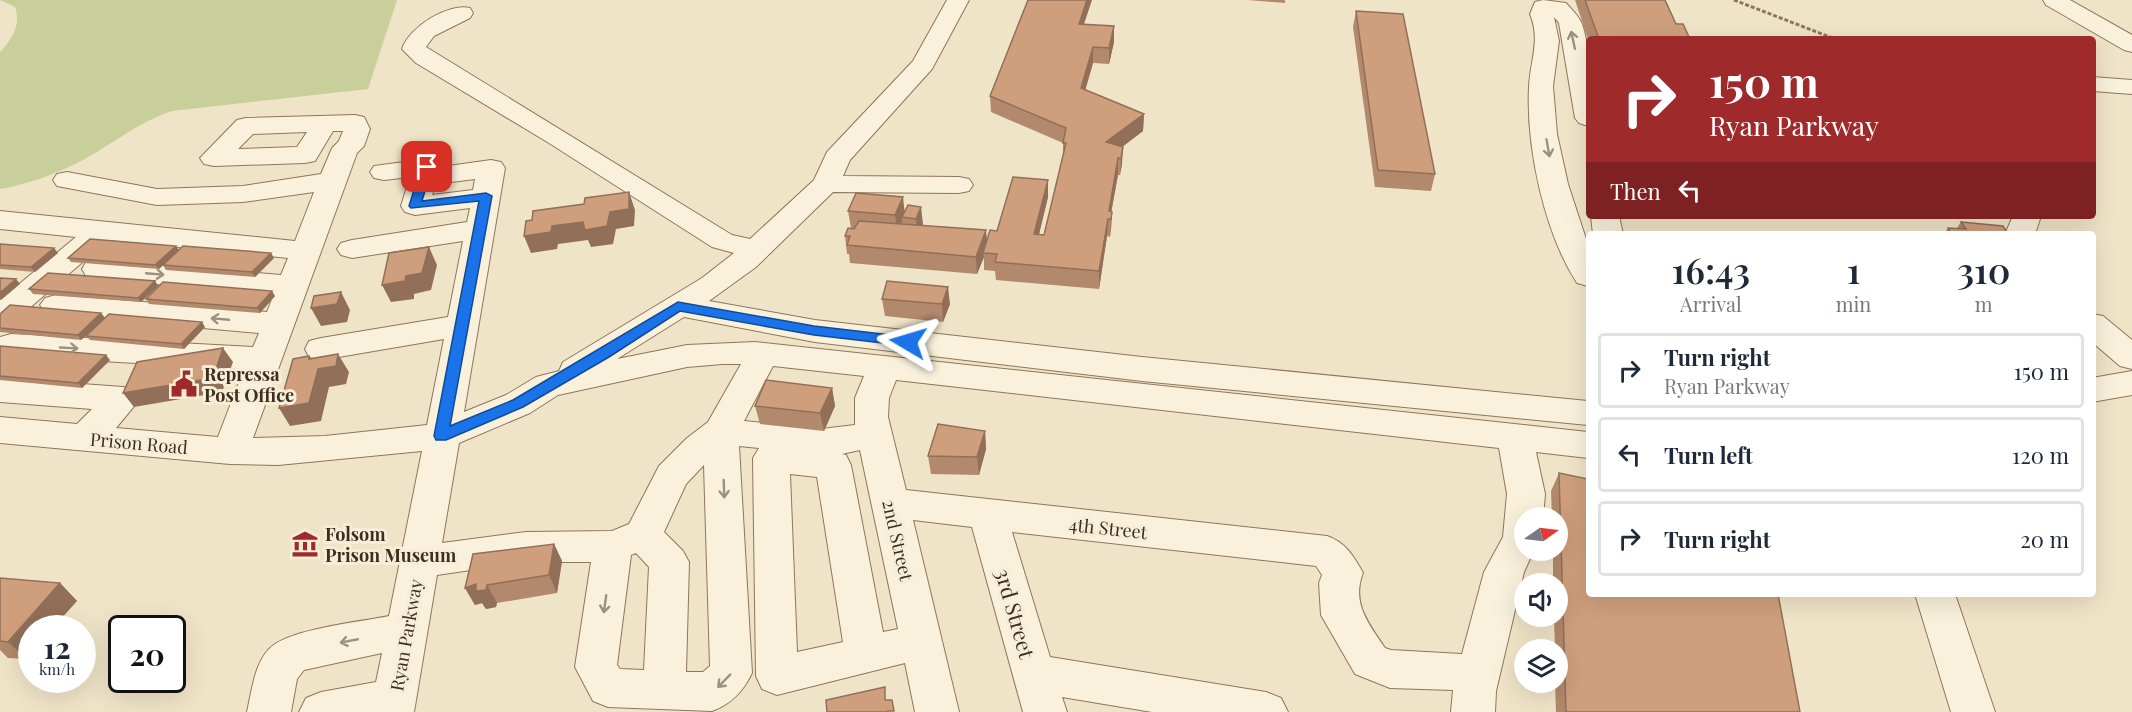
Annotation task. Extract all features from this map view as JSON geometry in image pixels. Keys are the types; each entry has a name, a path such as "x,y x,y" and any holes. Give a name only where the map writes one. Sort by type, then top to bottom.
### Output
{"street":[{"path":"958,0 923,64 837,158 826,184 958,185"},
{"path":"2054,0 2132,45"},
{"path":"1586,106 1570,22 1558,8 1549,4 1543,7 1541,14 1547,25 1549,39 1541,85 1546,146 1558,200 1586,271"},
{"path":"462,13 422,35 415,42 414,49 425,58 558,137 722,241 756,250"},
{"path":"2096,84 2132,87"},
{"path":"232,444 350,135 325,124 246,126 214,158 305,155 325,124"},
{"path":"384,172 427,167 415,206 486,198"},
{"path":"67,180 157,197 243,194 288,189 320,182 331,187"},
{"name":"Prison Road","path":"0,430 92,430 232,444 278,452 441,436 518,404 604,354 713,285 756,250 826,184"},
{"path":"352,249 486,198"},
{"name":"Ryan Parkway","path":"394,705 486,198"},
{"path":"0,220 306,250"},
{"path":"4,321 102,230"},
{"path":"56,305 136,234"},
{"path":"97,269 293,286"},
{"path":"4,321 56,305 278,324"},
{"path":"678,306 814,331 1142,369 1586,413"},
{"path":"4,321 265,359"},
{"path":"321,349 462,325"},
{"path":"2096,327 2132,358"},
{"path":"548,385 687,356 722,352 763,354 1586,445"},
{"path":"721,431 731,673 712,692 608,688 596,667 628,541 672,476 700,447 721,431 763,354"},
{"name":"2nd Street","path":"884,368 872,398 871,417 937,712"},
{"path":"2096,389 2132,383"},
{"path":"0,390 123,399 92,430"},
{"path":"721,431 820,442 845,441 874,433"},
{"path":"1515,437 1526,494 1525,507"},
{"path":"866,654 833,465 771,458 777,676 921,641"},
{"name":"4th Street","path":"889,503 1327,552 1343,573 1339,583 1341,615 1371,661 1390,669 1478,673"},
{"name":"3rd Street","path":"988,515 1040,693"},
{"path":"419,562 526,546 628,541 669,562 664,690"},
{"path":"1473,712 1478,673 1504,572 1514,553"},
{"path":"1936,597 1973,712"},
{"path":"269,712 277,673 289,657 307,650 407,630"},
{"path":"1040,693 1266,712"},
{"path":"321,712 394,705"}],"path":[{"path":"1734,0 1827,36"}],"green space":[{"path":"0,0 397,0 368,89 172,111 148,121 63,170 0,189 0,52 12,36 17,14 15,7"}],"building":[{"path":"1028,0 1087,0 1079,24 1114,26 1109,48 1093,47 1081,88 1144,114 1106,142 1123,147 1121,158 1118,158 1109,211 1112,212 1111,219 1108,219 1099,271 995,262 997,254 983,253 990,230 997,231 1013,177 1048,180 1034,234 1044,235 1066,143 1063,143 1066,128 990,96"},
{"path":"1585,0 1665,0 1676,24 1683,24 1689,36 1598,36"},
{"path":"1356,11 1403,14 1435,174 1378,170"},
{"path":"629,192 629,209 610,212 607,226 585,230 583,222 552,226 551,232 524,236 526,221 532,220 533,211 584,204 585,198"},
{"path":"856,193 903,197 895,215 848,211"},
{"path":"908,205 921,207 916,219 902,217"},
{"path":"859,221 986,230 976,257 847,245 850,236 845,236 848,228 854,229"},
{"path":"1961,222 2003,226 2006,231 1950,231 1948,228 1966,229"},
{"path":"90,239 176,246 155,265 68,258"},
{"path":"0,244 54,248 31,267 0,265"},
{"path":"183,246 271,253 252,272 163,265"},
{"path":"429,247 422,273 406,276 405,281 382,285 389,253"},
{"path":"48,273 155,281 138,298 29,289"},
{"path":"0,278 16,279 0,293"},
{"path":"887,281 948,287 942,304 882,299"},
{"path":"163,282 272,291 257,308 146,299"},
{"path":"341,292 337,304 311,308 314,296"},
{"path":"10,305 101,313 78,335 0,328 0,314"},
{"path":"109,314 202,322 181,344 86,336"},
{"path":"0,346 106,355 78,383 0,376"},
{"path":"223,348 213,378 123,393 137,362"},
{"path":"338,354 336,366 318,369 309,403 279,408 293,359"},
{"path":"766,380 832,388 820,413 755,406"},
{"path":"938,424 985,431 977,457 928,456"},
{"path":"1559,473 1586,479 1586,597 1779,597 1800,712 1566,712 1568,639 1564,639 1564,627 1568,627 1568,573 1562,573 1562,561 1568,561 1568,507 1560,507"},
{"path":"554,544 549,575 487,585 486,590 476,591 476,584 465,588 473,554"},
{"path":"0,578 60,583 32,615 18,615 18,631 8,642 0,641"},
{"path":"885,687 885,700 892,700 894,711 827,712 826,700"}],"place":[{"name":"Repressa Post Office","path":"184,384"},
{"name":"Folsom Prison Museum","path":"305,544"}],"route":[{"path":"427,167 415,206 486,196 441,436 518,404 604,354 678,306 814,331 908,342"}]}
